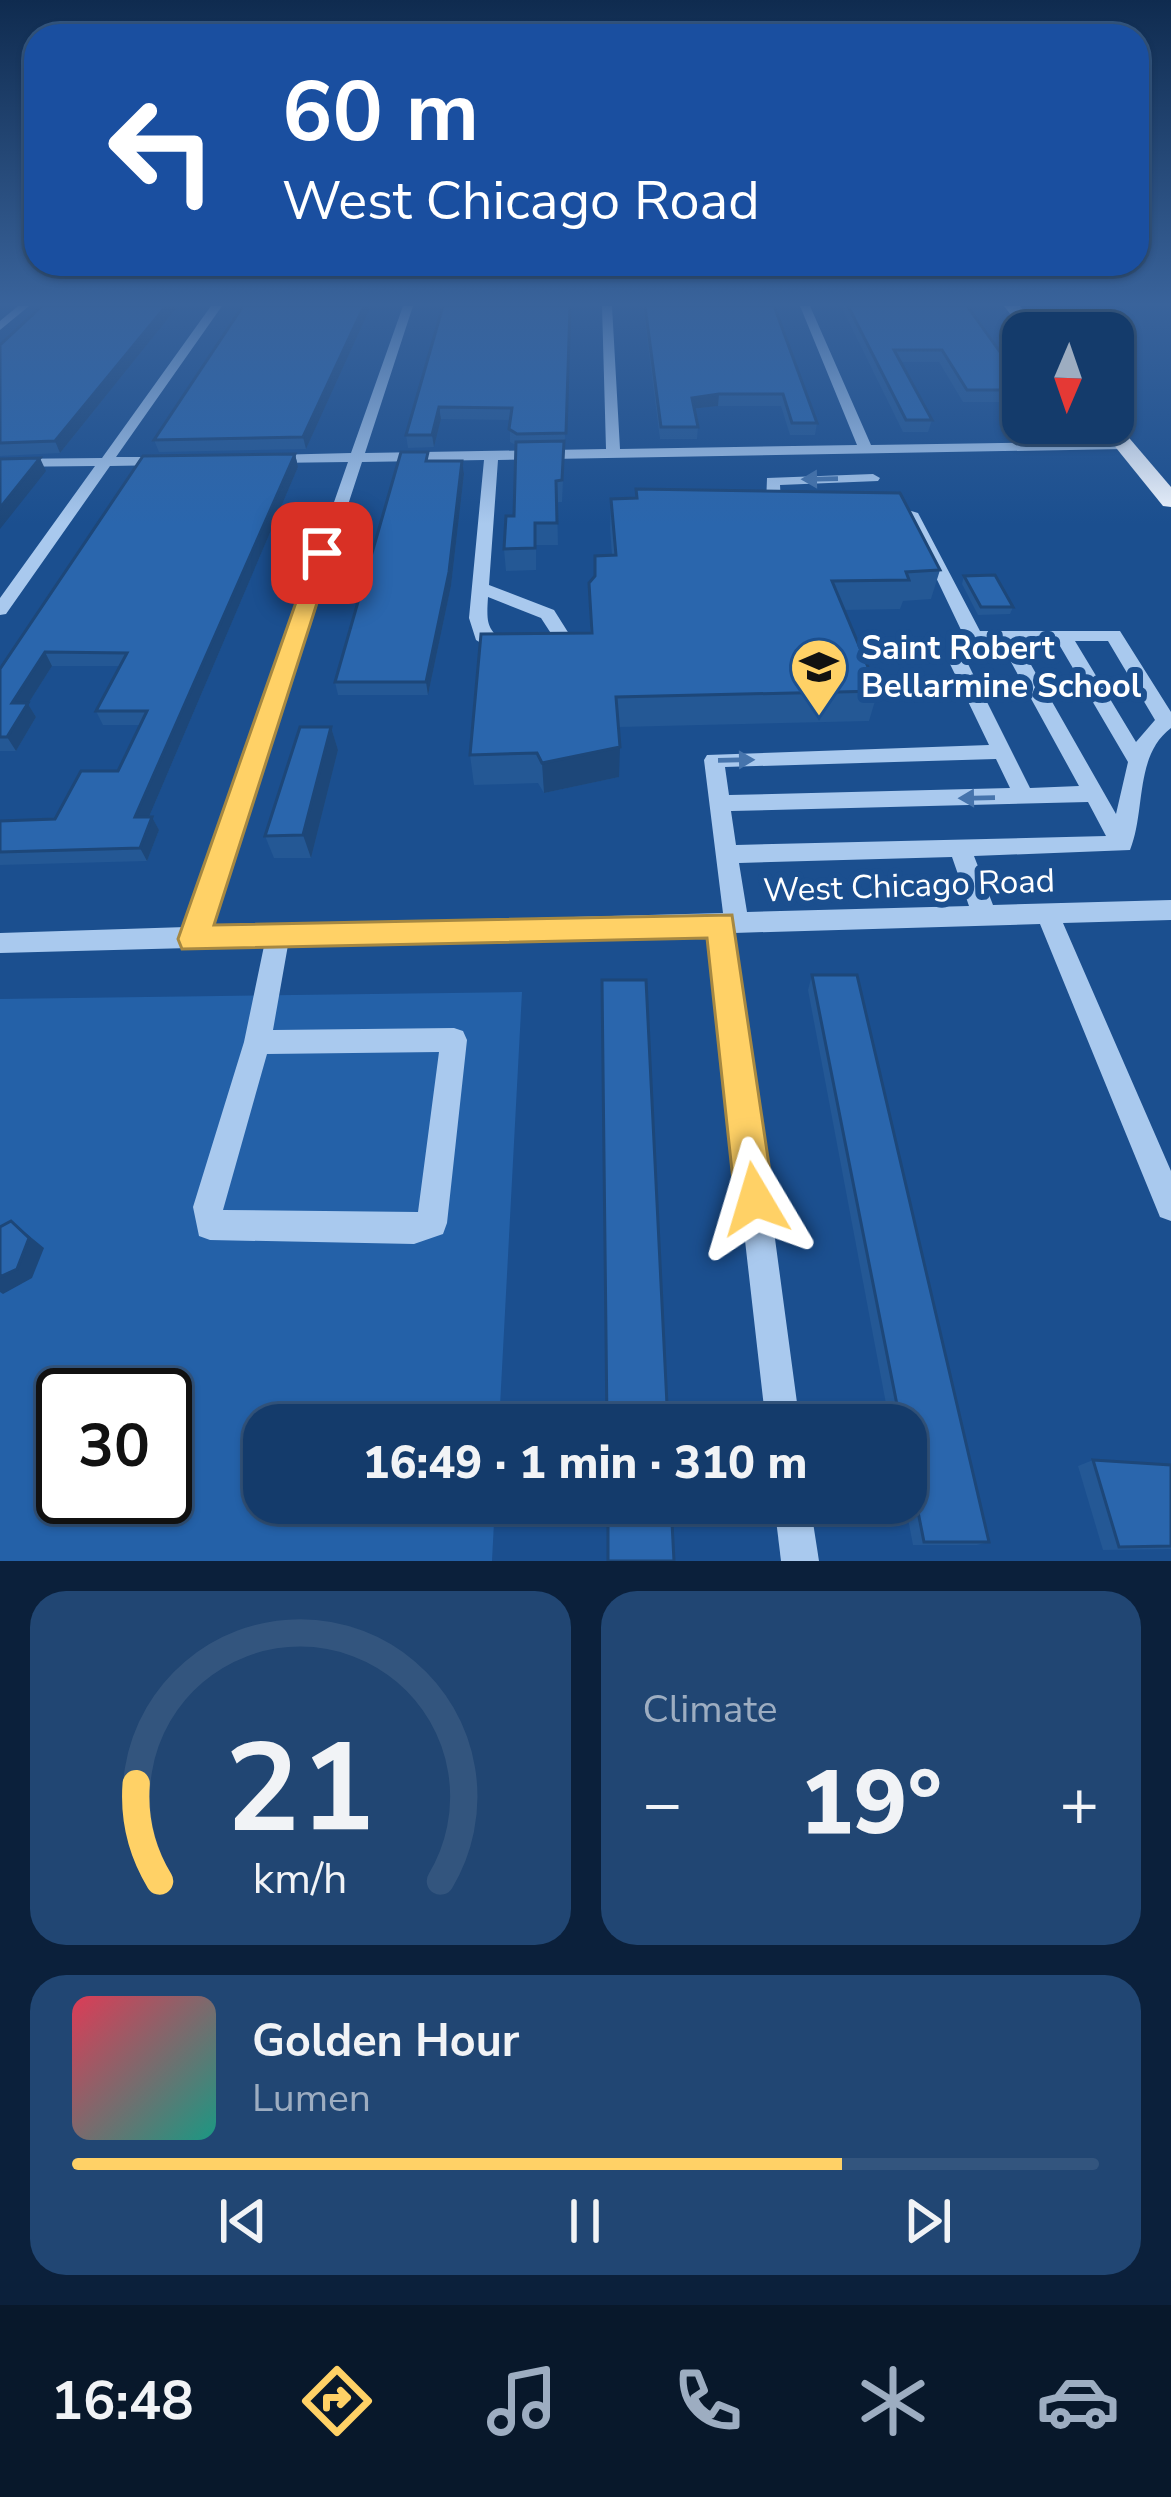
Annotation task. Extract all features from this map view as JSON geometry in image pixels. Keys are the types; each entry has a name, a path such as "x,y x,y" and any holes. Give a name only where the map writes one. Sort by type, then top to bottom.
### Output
{"main road":[{"path":"1124,445 1171,501"}],"street":[{"path":"0,610 166,379"},
{"path":"194,939 383,379"},
{"path":"610,379 614,454"},
{"path":"834,379 885,508"},
{"path":"242,459 1124,445"},
{"path":"481,588 548,614 562,637 554,644 512,650 492,647 482,636 478,618 491,456"},
{"path":"0,464 196,460"},
{"path":"788,512 774,506 768,484 873,478"},
{"path":"862,509 899,510 918,524 974,637"},
{"path":"1024,796 959,664 963,637 1114,635 1168,720 1155,728 1138,762 1122,844"},
{"path":"1063,636 1138,762"},
{"path":"1006,637 1122,844"},
{"path":"781,1404 714,760 1003,752"},
{"path":"719,803 1094,794"},
{"path":"726,854 1122,844"},
{"path":"960,848 985,917"},
{"name":"West Chicago Road","path":"0,943 1171,910"},
{"path":"1048,915 1171,1206"},
{"path":"257,1042 454,1040 432,1223 391,1229 210,1225 208,1207 257,1042 278,936"},
{"path":"796,1524 800,1561"}],"shaded area":[{"path":"522,992 500,1404 243,1404 243,1524 494,1524 492,1561 0,1561 0,999"}],"building":[{"path":"0,379 106,379 55,441 0,443"},
{"path":"195,379 330,379 303,437 154,440"},
{"path":"422,379 568,379 566,433 517,434 509,429 512,408 439,407 432,435 406,435"},
{"path":"655,379 801,379 817,423 792,423 783,394 719,394 692,398 698,427 661,427"},
{"path":"885,379 910,379 932,420 906,420"},
{"path":"960,379 1002,379 1002,390 967,390"},
{"path":"564,441 562,480 556,481 557,523 535,523 535,548 504,549 506,516 514,516 516,442"},
{"path":"401,452 428,452 426,461 462,461 449,572 426,682 335,682"},
{"path":"295,454 135,817 152,817 140,848 0,852 0,821 55,819 81,771 118,771 147,711 96,711 127,653 45,652 12,703 28,703 7,737 0,737 0,669 143,456"},
{"path":"40,458 0,508 0,459"},
{"path":"636,489 900,493 940,570 906,572 909,580 832,581 878,691 616,697 620,747 542,763 537,753 470,755 481,634 592,633 589,583 595,576 595,556 616,555 611,499 637,498"},
{"path":"995,575 1013,607 981,607 964,576"},
{"path":"300,727 331,727 303,835 265,836"},
{"path":"812,975 857,975 989,1542 924,1542 920,1524 927,1524 927,1404 897,1404"},
{"path":"602,980 646,980 667,1404 607,1404"},
{"path":"11,1221 29,1238 17,1269 0,1277 0,1227"},
{"path":"1093,1460 1171,1465 1171,1546 1119,1547"},
{"path":"608,1524 672,1524 674,1561 608,1561"}],"place":[{"name":"Saint Robert Bellarmine School","path":"819,718"}],"route":[{"path":"322,553 194,939 721,924 755,1199"}]}
